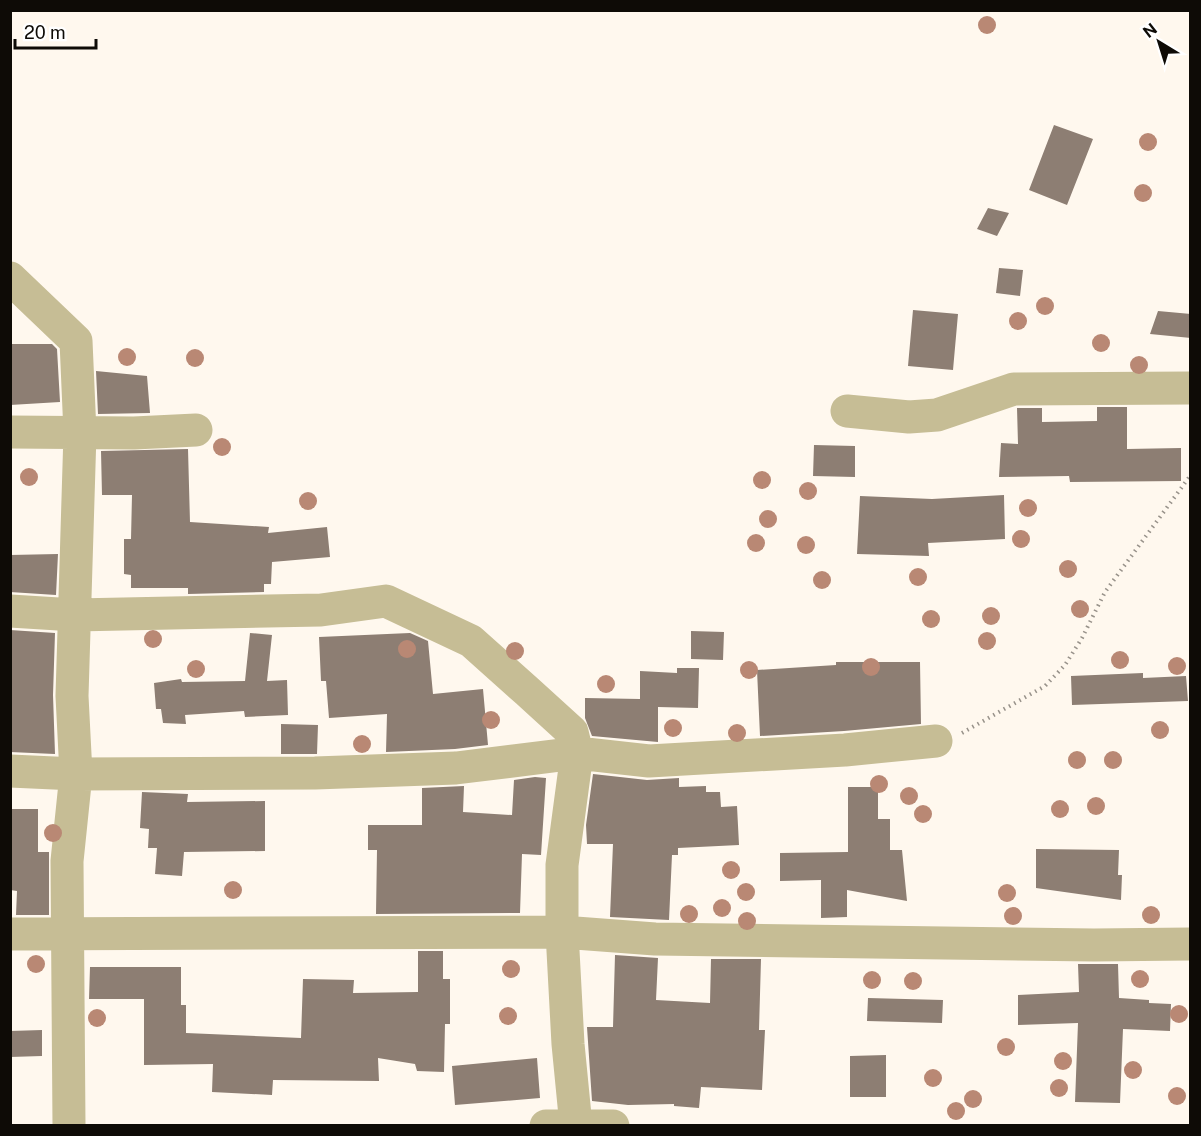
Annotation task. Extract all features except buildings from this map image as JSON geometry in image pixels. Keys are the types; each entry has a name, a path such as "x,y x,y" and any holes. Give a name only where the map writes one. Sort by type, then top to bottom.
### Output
{"street":[{"path":"10,278 76,341 80,433 72,696 76,774 67,861 69,1125"},
{"path":"847,411 909,417 937,415 1014,388 1191,388"},
{"path":"10,432 196,430"},
{"path":"10,611 75,615 321,610 386,601 471,641 572,732 577,753 562,865 562,932 568,1044 566,1125 613,1125"},
{"path":"10,771 76,774 315,773 456,768 577,753 649,761 845,750 936,741"},
{"path":"10,934 562,932 655,939 1094,945 1191,944"}],"path":[{"path":"936,741 959,734 1045,686 1065,665 1082,638 1105,592 1191,476"}]}
